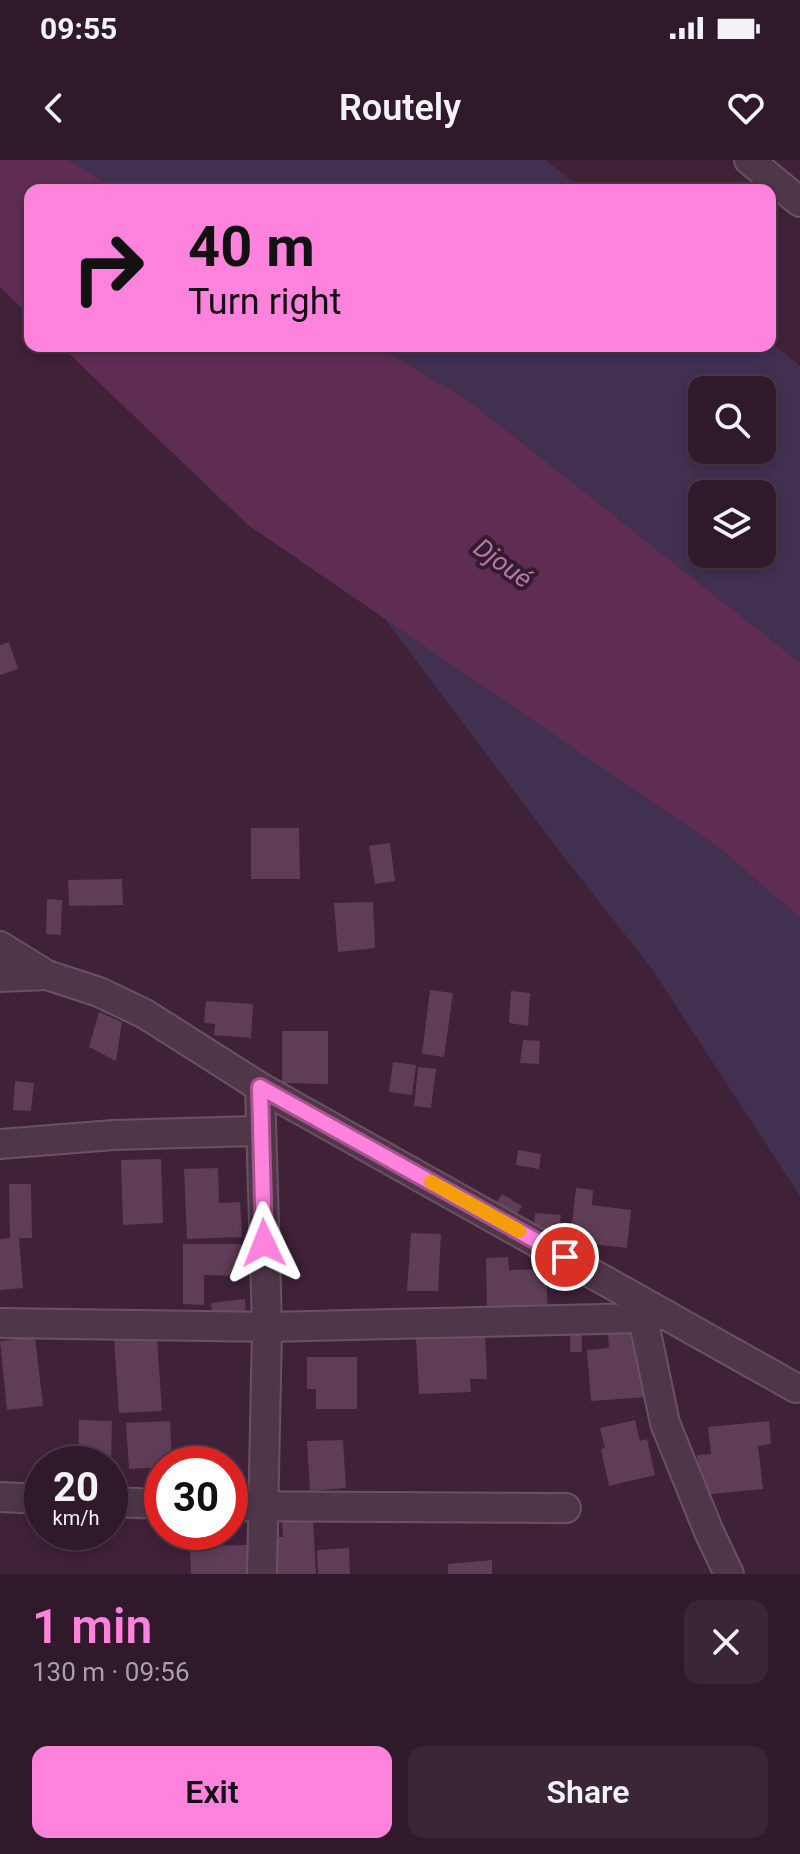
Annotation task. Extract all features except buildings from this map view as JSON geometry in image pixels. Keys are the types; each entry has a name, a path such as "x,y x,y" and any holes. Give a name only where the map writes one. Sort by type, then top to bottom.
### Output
{"street":[{"path":"749,160 800,202"},
{"path":"0,946 47,975 99,992 145,1014 260,1087 654,1316 796,1388"},
{"path":"0,977 47,975"},
{"path":"260,1087 267,1327 262,1574"},
{"path":"0,1144 113,1135 260,1131"},
{"path":"0,1323 267,1327 654,1316"},
{"path":"654,1316 665,1423 729,1574"},
{"path":"0,1497 24,1498"},
{"path":"248,1507 566,1508"}],"shaded area":[{"path":"68,160 546,160 576,184 107,184"},
{"path":"776,347 800,366 800,663 469,401 387,352 776,352"},
{"path":"381,614 721,849 800,918 800,1196 652,969"}],"water":[{"path":"0,160 68,160 107,184 24,184 24,310 0,287"},
{"name":"Djoué","path":"67,352 387,352 469,401 800,663 800,918 721,849 248,525"}],"slow traffic":[{"path":"431,1182 519,1231"}],"route":[{"path":"264,1243 260,1087 565,1257"}]}
